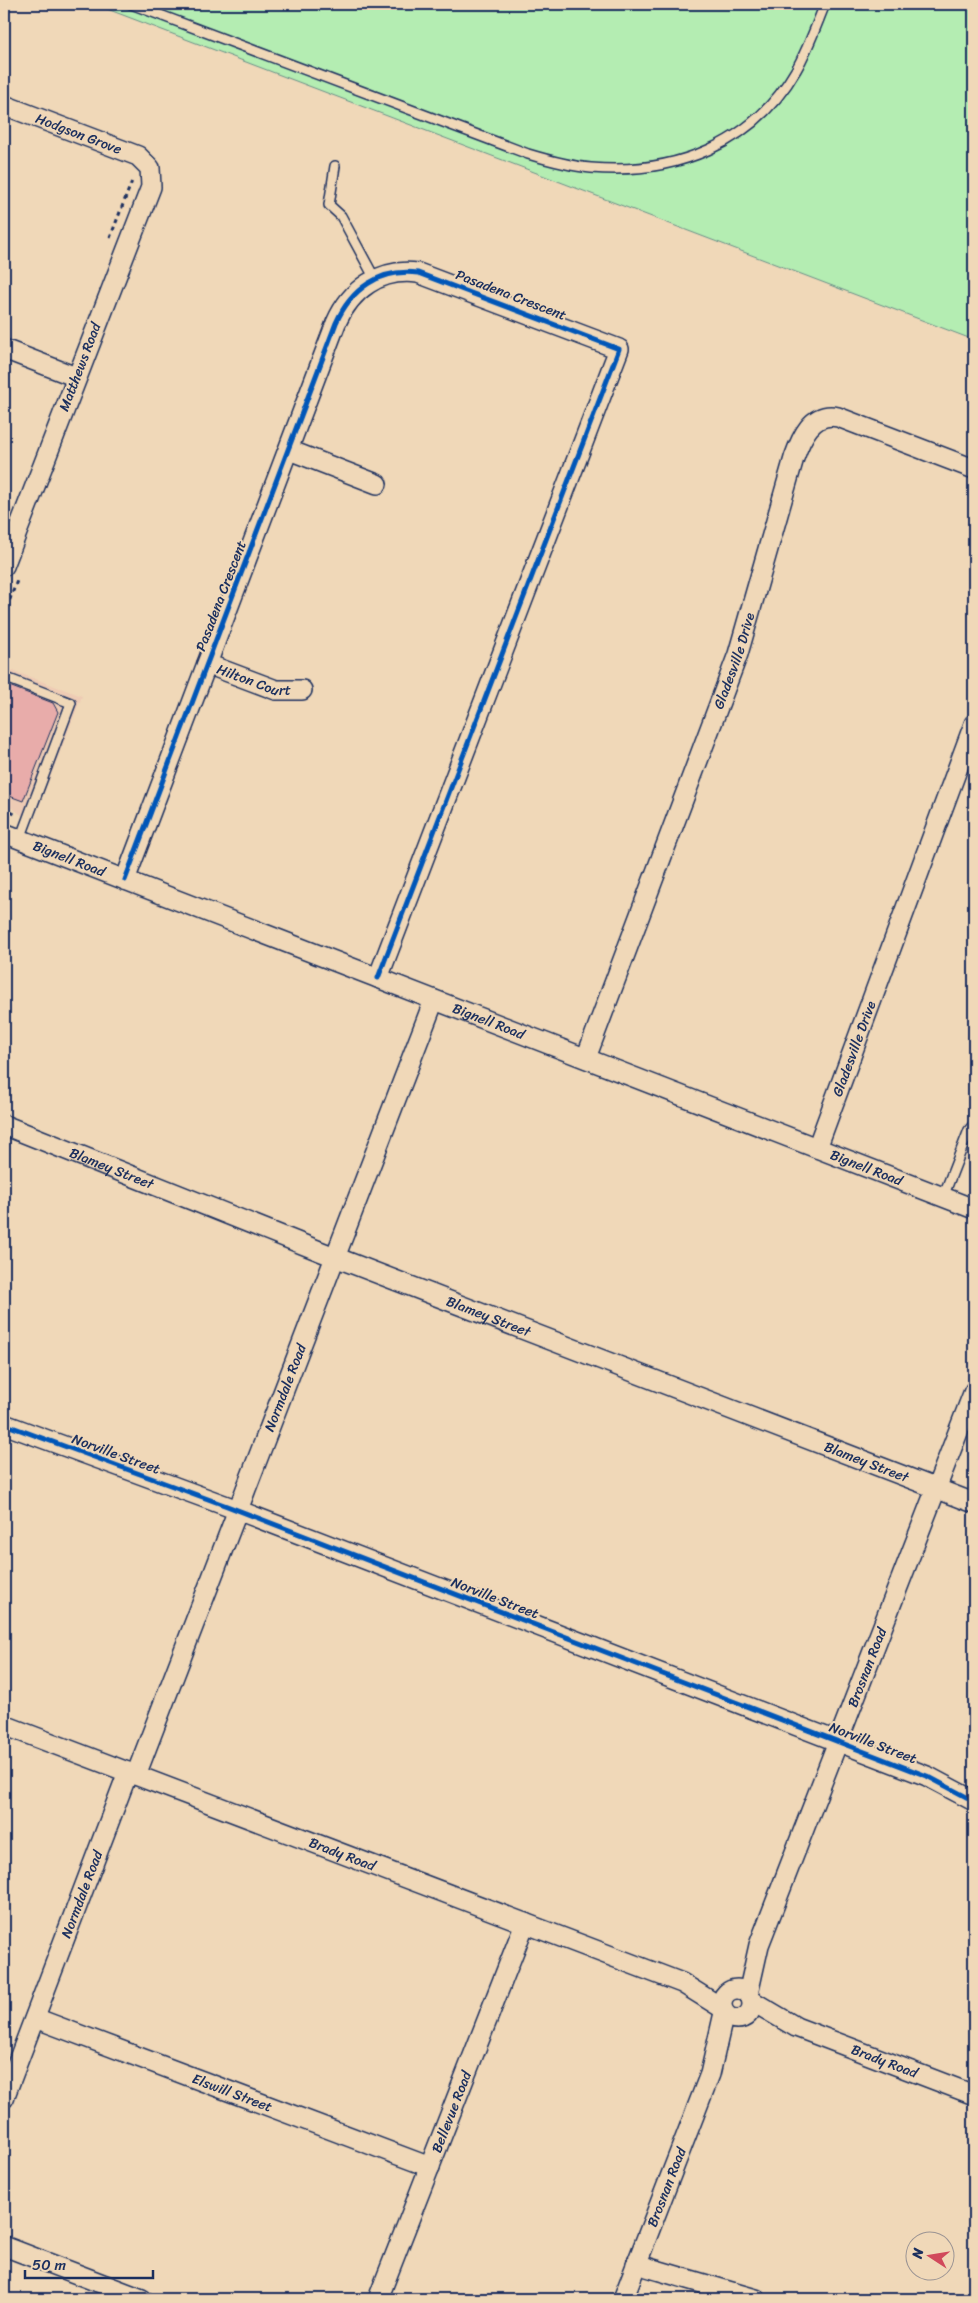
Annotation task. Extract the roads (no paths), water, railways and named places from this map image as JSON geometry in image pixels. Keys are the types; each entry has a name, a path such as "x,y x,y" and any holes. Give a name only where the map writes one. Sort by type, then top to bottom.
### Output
{"street":[{"name":"Hodgson Grove","path":"4,105 138,156 142,171"},
{"name":"Matthews Road","path":"4,566 151,187 142,171"},
{"name":"Pasadena Crescent","path":"125,880 341,312 357,291 375,279 407,272 430,276 619,349 378,978"},
{"path":"4,349 76,377"},
{"name":"Gladesville Drive","path":"586,1058 734,667 798,444 808,427 827,416 838,417 974,469"},
{"path":"289,450 377,484"},
{"name":"Hilton Court","path":"208,664 276,690 302,690"},
{"name":"Gladesville Drive","path":"816,1148 974,724"},
{"name":"Bignell Road","path":"12,836 974,1209"},
{"name":"Normdale Road","path":"4,2098 132,1773 239,1511 434,1000"},
{"name":"Blamey Street","path":"4,1126 974,1503"},
{"name":"Brosnan Road","path":"623,2299 974,1391"},
{"name":"Norville Street","path":"4,1424 239,1511 927,1776 974,1801"},
{"name":"Brady Road","path":"4,1725 974,2096"},
{"name":"Bellevue Road","path":"378,2299 525,1923"},
{"name":"Elswill Street","path":"35,2018 430,2167"},
{"path":"4,2246 142,2299"},
{"path":"636,2264 756,2299"}],"lane":[{"path":"131,4 528,154 562,164 591,168 628,168 670,164 700,154 730,139 755,120 778,96 796,70 825,4"},
{"path":"335,166 329,204 341,216 375,279"},
{"path":"4,677 71,702 12,836"},
{"path":"943,1197 969,1130 974,1124"}]}
